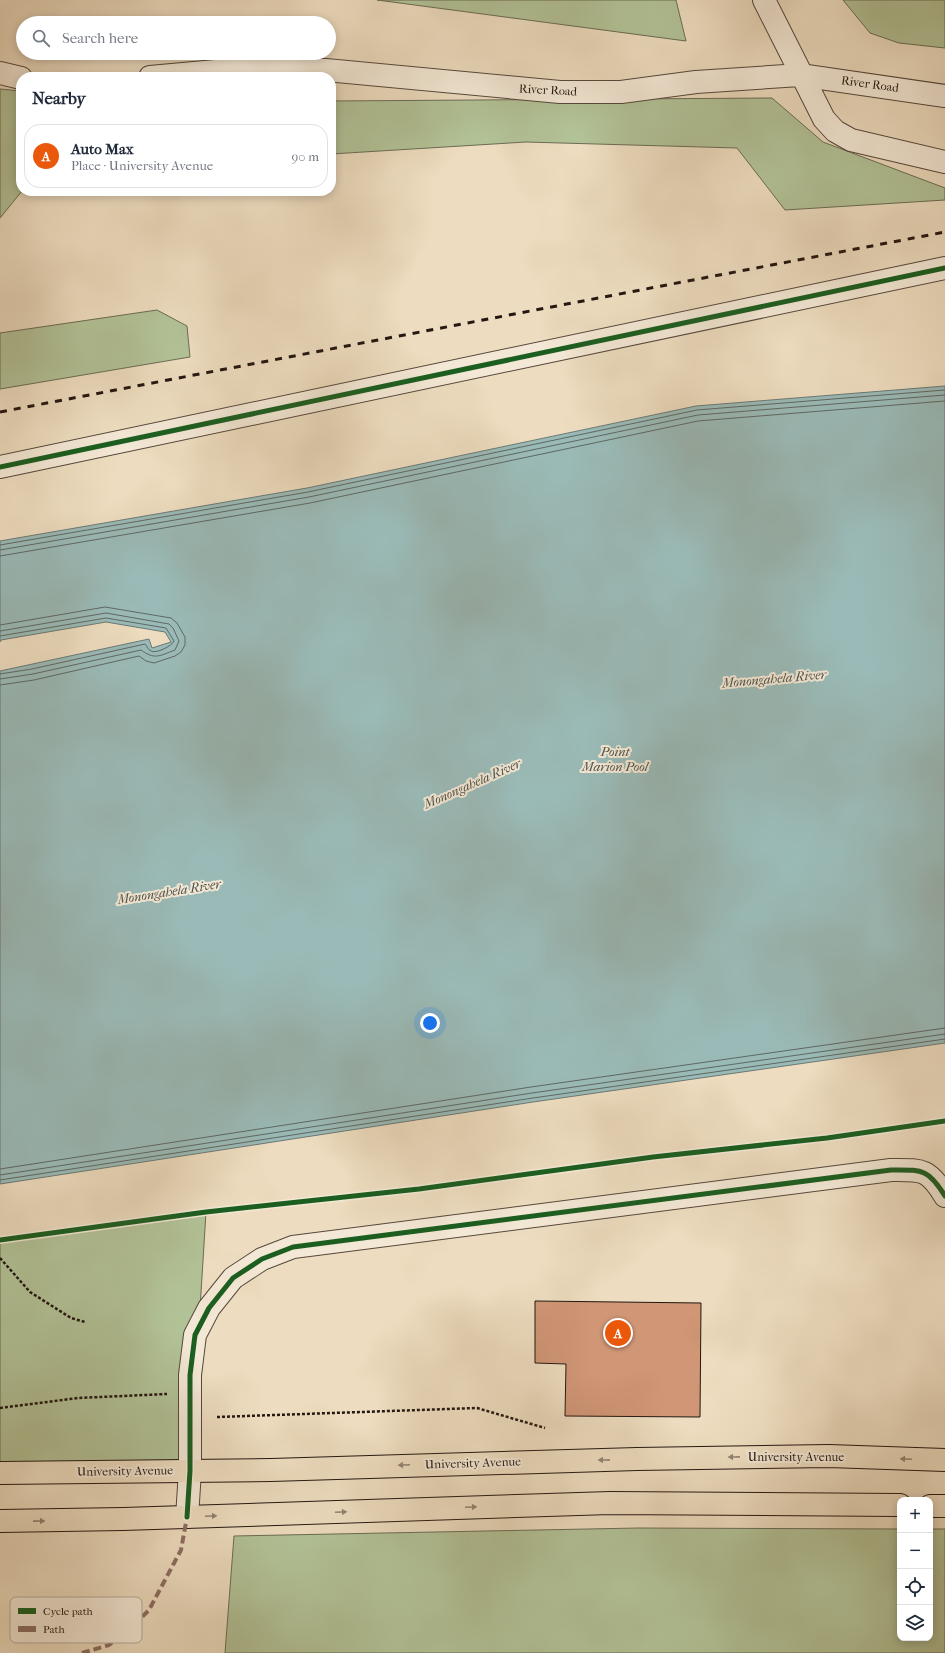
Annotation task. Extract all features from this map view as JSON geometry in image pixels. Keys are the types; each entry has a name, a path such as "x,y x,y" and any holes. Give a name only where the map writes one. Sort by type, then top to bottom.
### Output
{"main road":[{"name":"University Avenue","path":"0,1473 190,1471 637,1459 829,1456 945,1460"},
{"path":"0,1521 187,1517 610,1503 897,1506"},
{"path":"933,1506 945,1506"}],"street":[{"path":"764,0 800,75 824,119 835,131 851,140 945,162"},
{"name":"River Road","path":"205,72 249,68 334,72"},
{"name":"River Road","path":"336,72 560,92 621,92 696,82 800,75 945,96"},
{"path":"0,73 16,77"},
{"path":"0,467 945,268"},
{"path":"187,1517 190,1471 190,1375 195,1335 209,1308 233,1278 262,1259 293,1247 891,1170 937,1171 936,1181 945,1196"}],"path":[{"path":"0,1258 30,1292 71,1318 86,1322"},
{"path":"0,1408 78,1398 159,1394 190,1395"},
{"path":"218,1417 477,1408 545,1428"}],"green space":[{"path":"377,0 676,0 686,41"},
{"path":"843,0 945,0 945,48 899,43 870,33"},
{"path":"0,89 16,91 16,196 18,196 0,218"},
{"path":"772,98 823,142 945,188 945,200 785,210 737,148 526,142 336,154 336,101"},
{"path":"157,310 187,326 190,357 0,389 0,333"},
{"path":"206,1212 190,1471 0,1477 0,1240"},
{"path":"638,1528 897,1529 897,1641 933,1641 933,1529 945,1529 945,1653 225,1653 234,1536"}],"water":[{"name":"Point Marion Pool","path":"945,386 945,1043 533,1102 0,1184 0,671 149,639 152,648 171,642 165,632 106,622 1,640 0,642 0,541 307,488 696,406"}],"building":[{"path":"535,1301 701,1303 700,1417 565,1416 566,1364 535,1363"}],"railway":[{"path":"0,412 945,232"}],"marked path":[{"path":"142,1617 149,1610 181,1550 187,1517"},
{"path":"82,1653 112,1643"}],"cycle path":[{"path":"0,467 945,268"},
{"path":"0,1240 206,1212 419,1189 653,1157 827,1138 945,1121"},
{"path":"187,1517 190,1471 190,1375 195,1335 209,1308 233,1278 262,1259 293,1247 891,1170 923,1172 934,1180 945,1196"}],"place":[{"name":"Auto Max","path":"618,1333"}],"water label":[{"name":"Monongahela River","path":"774,678"},
{"name":"Monongahela River","path":"472,783"},
{"name":"Monongahela River","path":"169,891"}]}
